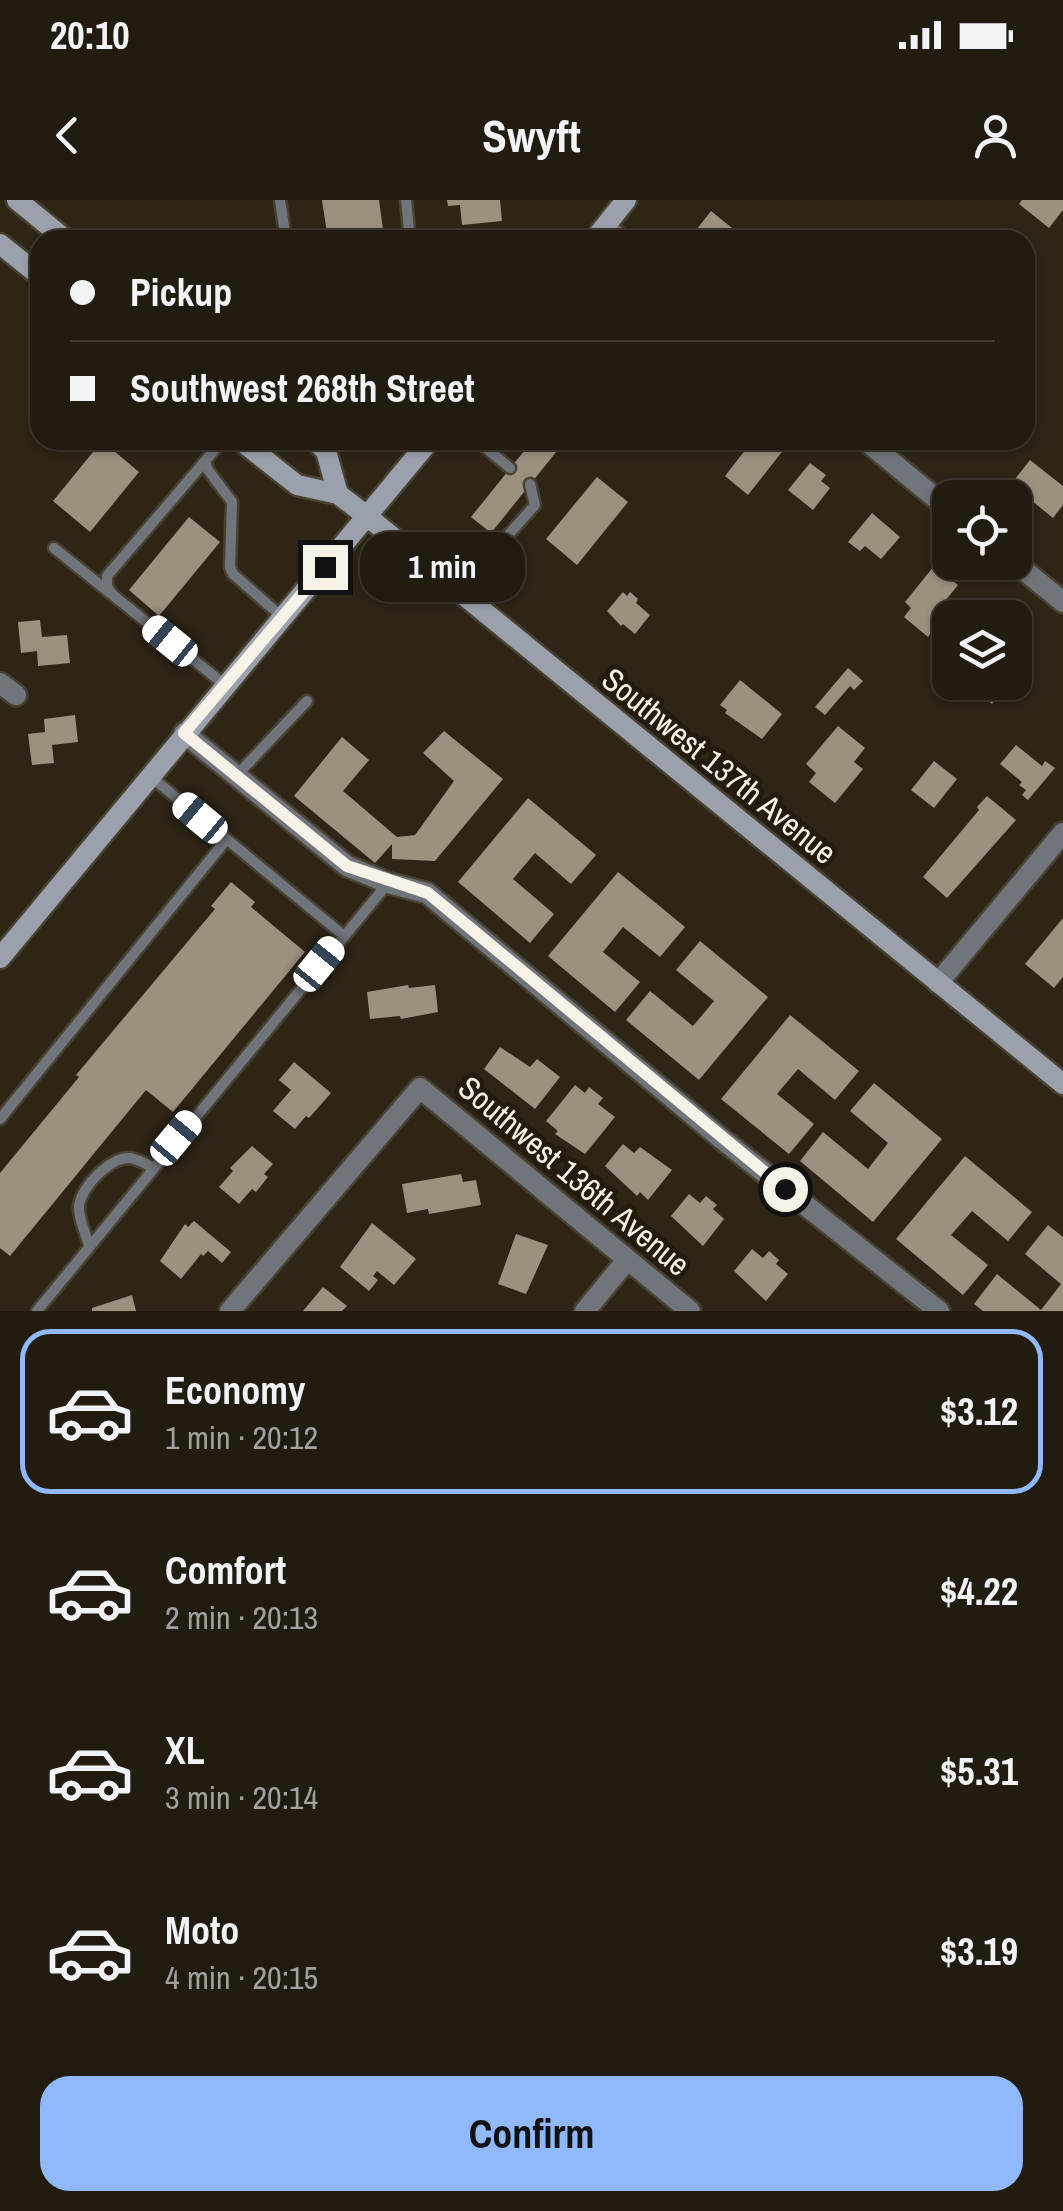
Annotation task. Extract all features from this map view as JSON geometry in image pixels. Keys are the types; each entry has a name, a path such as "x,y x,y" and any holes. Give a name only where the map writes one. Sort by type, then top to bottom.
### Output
{"main road":[{"path":"17,200 54,230"},
{"path":"610,230 626,200"},
{"path":"0,244 30,268"},
{"name":"Southwest 137th Avenue","path":"252,450 296,485 338,494 368,517 1063,1084"},
{"path":"325,450 338,494"},
{"path":"0,958 422,450"}],"street":[{"path":"877,450 932,495"},
{"path":"1032,577 1063,602"},
{"path":"184,733 347,866 428,893 724,1140 939,1311"},
{"path":"938,983 1063,833"},
{"name":"Southwest 136th Avenue","path":"230,1311 420,1088 690,1311"},
{"path":"586,1311 627,1260"}],"lane":[{"path":"280,200 284,230"},
{"path":"406,200 409,230"},
{"path":"114,596 107,576 214,450"},
{"path":"488,450 510,468"},
{"path":"205,460 232,502 232,574 282,617"},
{"path":"458,591 535,505 530,484"},
{"path":"54,548 225,685"},
{"path":"236,776 307,701"},
{"path":"149,776 343,935"},
{"path":"0,1119 226,840"},
{"path":"36,1311 388,882"},
{"path":"89,1246 79,1212 80,1200 98,1176 114,1160 131,1158 152,1167"}],"building":[{"path":"322,200 379,200 383,229 327,230"},
{"path":"447,200 500,200 502,221 462,225 460,205 448,206"},
{"path":"1022,200 1063,200 1063,210 1049,228 1019,204"},
{"path":"711,211 735,230 696,230"},
{"path":"95,450 113,450 139,472 90,532 53,501"},
{"path":"525,450 558,450 491,533 471,517"},
{"path":"745,450 783,450 748,495 725,476"},
{"path":"1030,460 1063,486 1063,505 1053,518 1032,501 1032,480 1014,480"},
{"path":"810,463 826,475 821,481 830,488 813,510 788,490"},
{"path":"597,477 628,502 577,565 546,539"},
{"path":"872,513 900,537 881,559 865,546 860,551 848,542"},
{"path":"189,517 220,542 159,616 129,590"},
{"path":"932,568 932,580 952,580 958,585 946,600 932,600 932,632 928,637 904,617 911,608 905,602"},
{"path":"623,592 627,596 630,592 650,615 635,634 607,611"},
{"path":"40,620 42,637 67,635 70,663 38,666 37,651 21,653 18,622"},
{"path":"848,668 863,681 854,690 850,686 825,715 815,707"},
{"path":"740,680 782,714 762,739 725,713 727,710 720,705"},
{"path":"75,715 78,742 52,745 54,763 32,765 28,734 45,732 44,719"},
{"path":"838,726 865,748 854,762 863,769 835,803 809,782 816,773 806,764"},
{"path":"444,731 503,779 435,861 392,859 392,844 375,863 294,796 342,737 369,760 343,791 397,837 415,835 454,781 423,753"},
{"path":"1016,745 1042,766 1045,761 1055,768 1028,800 1022,795 1026,790 1019,785 1022,782 1000,764"},
{"path":"934,761 957,779 934,808 911,790"},
{"path":"987,796 1016,820 947,898 923,877"},
{"path":"528,798 596,855 571,884 535,853 513,879 554,914 530,943 458,882"},
{"path":"618,872 685,927 660,957 623,927 603,952 640,982 615,1012 548,956"},
{"path":"231,882 255,902 251,907 305,952 173,1112 146,1090 10,1256 0,1248 0,1173 215,909 211,906"},
{"path":"1063,918 1063,977 1054,988 1025,964"},
{"path":"700,941 768,997 699,1080 626,1020 650,991 693,1026 714,1001 676,970"},
{"path":"435,985 438,1012 401,1019 370,1019 367,992"},
{"path":"790,1015 859,1071 835,1100 798,1069 777,1094 814,1124 789,1154 721,1099"},
{"path":"500,1047 530,1067 537,1059 560,1077 535,1109 484,1069"},
{"path":"294,1062 331,1093 295,1129 273,1111 291,1090 279,1080"},
{"path":"874,1083 942,1139 873,1222 800,1161 823,1132 868,1169 888,1143 850,1111"},
{"path":"575,1085 585,1093 589,1087 603,1098 598,1104 615,1117 585,1154 555,1134 558,1131 546,1121"},
{"path":"623,1144 634,1153 640,1147 672,1170 648,1200 640,1192 637,1196 605,1166"},
{"path":"252,1146 273,1164 256,1192 252,1189 239,1204 219,1187 233,1171 230,1168"},
{"path":"965,1156 1032,1212 1008,1241 972,1211 951,1235 988,1265 963,1295 896,1239"},
{"path":"461,1174 463,1182 476,1180 481,1205 429,1214 428,1209 407,1213 402,1184"},
{"path":"689,1194 700,1203 706,1196 717,1205 713,1209 724,1219 703,1246 671,1216"},
{"path":"194,1221 231,1252 222,1263 208,1251 201,1254 181,1279 160,1261 185,1224 188,1227"},
{"path":"372,1223 416,1259 394,1285 377,1271 373,1276 378,1280 369,1291 340,1267"},
{"path":"1048,1225 1063,1237 1063,1311 983,1311 974,1304 997,1274 1041,1310 1061,1284 1025,1254"},
{"path":"516,1234 548,1245 526,1294 498,1284"},
{"path":"752,1249 763,1258 769,1251 788,1274 766,1301 734,1271"},
{"path":"323,1287 347,1306 342,1311 303,1311"},
{"path":"132,1295 136,1311 92,1311 92,1308"}],"route":[{"path":"325,567 184,733 347,866 428,893 785,1189"}]}
